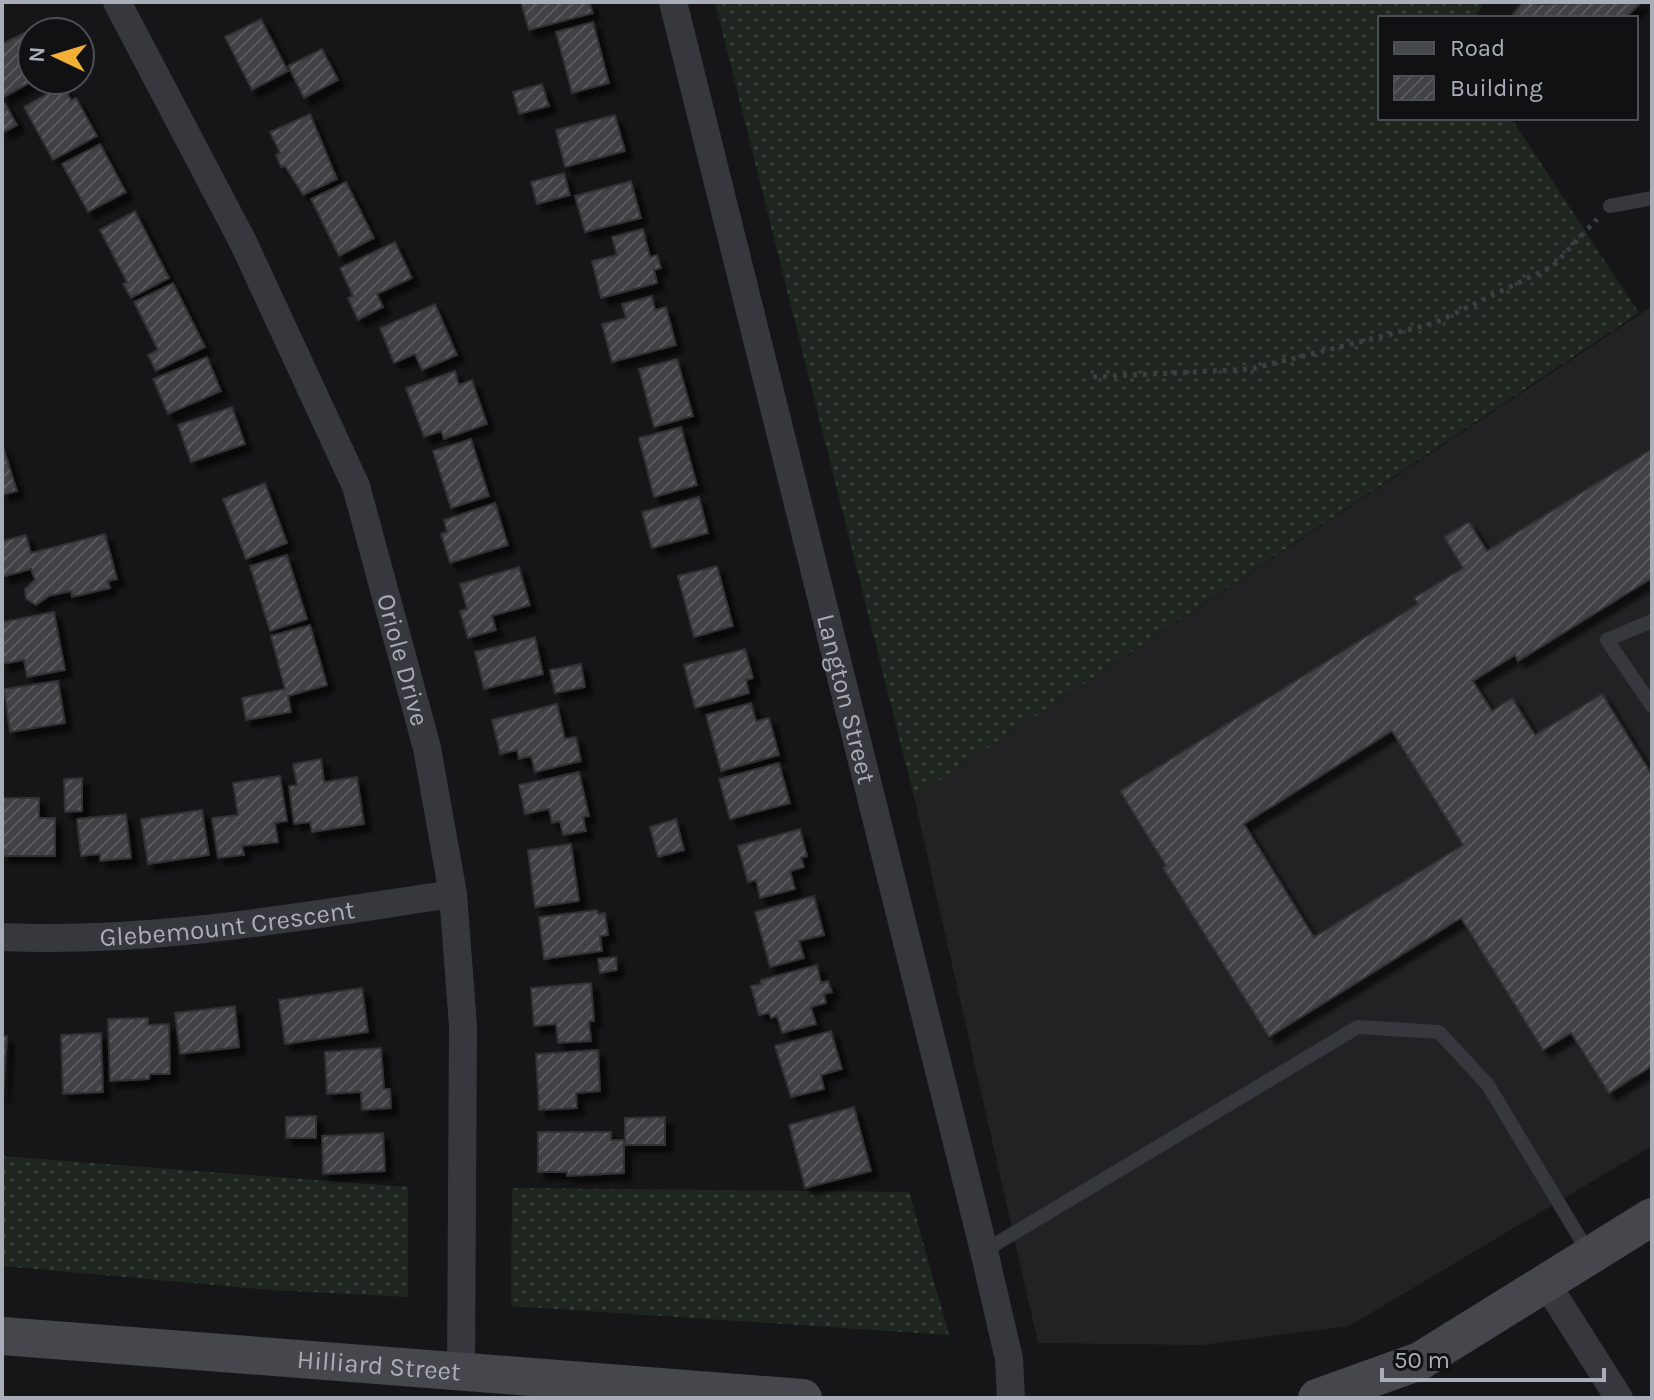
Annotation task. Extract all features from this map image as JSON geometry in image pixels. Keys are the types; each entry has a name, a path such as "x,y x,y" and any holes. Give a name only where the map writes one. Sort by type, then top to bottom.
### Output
{"street":[{"name":"Oriole Drive","path":"117,2 243,242 356,486 427,748 453,894 463,1026 461,1374"},
{"name":"Langton Street","path":"673,2 984,1251 1009,1359 1011,1398"},
{"name":"Glebemount Crescent","path":"2,937 58,940 208,930 453,894"},
{"path":"1317,1398 1420,1361 1652,1217"},
{"path":"1546,1283 1619,1398"},
{"name":"Hilliard Street","path":"2,1336 461,1374 803,1398"}],"lane":[{"path":"1610,206 1652,198"},
{"path":"1652,621 1607,640 1652,706"},
{"path":"984,1251 1358,1027 1439,1032 1488,1085 1591,1256"}],"path":[{"path":"1093,377 1251,369 1435,323 1553,266 1610,206"}],"shaded area":[{"path":"715,2 1484,2 1476,16 1378,16 1378,120 1512,120 1639,313 914,797"},
{"path":"1652,306 1652,1146 1349,1326 1201,1345 1038,1343 914,797"},
{"path":"2,1156 408,1187 408,1297 271,1290 2,1266"},
{"path":"512,1188 909,1192 949,1335 511,1306"}],"building":[{"path":"521,2 589,2 593,13 529,30"},
{"path":"1523,2 1642,2 1627,16 1512,16"},
{"path":"261,19 288,71 252,90 225,37"},
{"path":"593,22 609,83 572,93 556,32"},
{"path":"16,37 16,90 2,98 2,44"},
{"path":"322,49 338,80 304,98 288,66"},
{"path":"542,84 549,106 519,114 513,92"},
{"path":"44,96 76,98 97,136 53,160 24,107"},
{"path":"5,103 17,125 2,133 2,104"},
{"path":"310,114 337,179 303,195 285,166 281,167 276,155 280,153 270,132"},
{"path":"615,115 625,151 565,167 556,130"},
{"path":"100,144 126,192 88,212 62,164"},
{"path":"564,173 570,195 537,204 531,182"},
{"path":"631,181 641,218 585,232 575,196"},
{"path":"346,182 374,238 339,256 311,199"},
{"path":"135,211 169,278 131,298 123,284 127,282 100,230"},
{"path":"643,229 650,257 657,255 661,268 654,270 657,283 601,298 592,261 617,255 612,237"},
{"path":"395,242 412,278 377,294 383,307 358,320 348,298 353,296 340,268"},
{"path":"173,283 205,347 156,371 148,355 158,350 134,302"},
{"path":"652,296 655,310 666,307 676,345 612,362 602,324 626,318 622,304"},
{"path":"435,304 457,355 422,370 415,354 394,363 380,328"},
{"path":"207,357 221,391 168,414 153,379"},
{"path":"677,359 693,416 654,427 639,369"},
{"path":"455,371 459,385 472,380 487,424 444,439 441,431 424,437 406,388"},
{"path":"232,407 245,444 191,462 178,425"},
{"path":"681,427 697,485 654,497 639,438"},
{"path":"471,439 489,496 451,508 433,451"},
{"path":"2,443 17,491 2,495"},
{"path":"1652,449 1652,578 1518,661 1515,655 1473,681 1492,711 1512,698 1535,735 1602,694 1652,775 1652,1066 1609,1093 1571,1033 1543,1050 1461,918 1269,1037 1163,868 1166,866 1120,791 1418,604 1414,598 1463,568 1444,537 1469,522 1487,551","holes":["1392,731 1463,845 1314,937 1244,824"]},
{"path":"265,483 287,543 246,559 223,499"},
{"path":"699,497 708,533 652,548 642,512"},
{"path":"495,503 508,545 450,563 441,534 447,532 444,520"},
{"path":"105,534 117,579 108,581 110,588 72,597 71,591 49,596 36,605 26,599 25,589 35,580 31,569 2,577 2,541 26,535 31,553"},
{"path":"287,555 307,619 270,631 250,566"},
{"path":"717,566 733,626 694,637 678,576"},
{"path":"519,567 530,605 492,616 496,630 468,638 460,611 467,609 460,584"},
{"path":"54,612 65,670 27,677 24,660 2,664 2,622"},
{"path":"310,625 327,685 288,696 291,712 246,720 242,698 285,689 271,636"},
{"path":"535,637 543,674 484,689 475,652"},
{"path":"745,649 753,678 746,680 749,693 695,708 684,665"},
{"path":"581,664 585,687 555,693 550,670"},
{"path":"58,681 65,723 10,732 4,689"},
{"path":"751,703 756,721 769,718 779,755 721,771 706,715"},
{"path":"557,704 565,739 576,737 581,761 535,772 531,756 519,759 517,750 500,754 492,720"},
{"path":"321,759 324,782 357,777 364,824 312,832 310,822 294,824 289,786 297,785 293,764"},
{"path":"779,763 790,803 730,819 719,779"},
{"path":"579,772 589,816 583,817 586,831 563,835 560,821 552,823 549,809 525,814 519,785"},
{"path":"280,776 287,821 275,823 278,842 242,846 244,855 218,858 212,818 238,815 233,783"},
{"path":"82,778 82,811 65,812 64,779"},
{"path":"2,798 39,798 39,818 55,818 55,856 2,856"},
{"path":"202,810 209,855 148,864 141,819"},
{"path":"126,814 131,858 100,861 100,854 81,856 77,819"},
{"path":"676,819 684,850 658,857 650,827"},
{"path":"800,829 807,856 801,858 804,867 790,871 795,889 760,898 756,880 748,882 738,846"},
{"path":"571,844 579,901 535,907 528,850"},
{"path":"814,896 824,935 799,941 804,958 770,967 755,912"},
{"path":"597,910 598,914 605,913 608,935 600,936 602,951 544,959 539,917"},
{"path":"616,957 617,970 600,973 598,959"},
{"path":"817,965 821,983 828,981 832,992 824,994 826,1003 811,1007 816,1024 782,1033 777,1016 771,1018 769,1013 759,1015 751,986 761,984 761,980"},
{"path":"591,983 594,1021 589,1021 591,1041 558,1043 556,1024 534,1026 531,988"},
{"path":"362,988 368,1032 285,1044 279,1000"},
{"path":"235,1006 239,1047 180,1054 175,1013"},
{"path":"148,1018 148,1025 169,1024 170,1074 150,1074 149,1079 110,1081 108,1019"},
{"path":"831,1031 842,1069 821,1075 824,1089 791,1097 775,1046"},
{"path":"101,1033 103,1092 63,1094 61,1035"},
{"path":"2,1036 7,1036 3,1096 2,1096"},
{"path":"381,1048 384,1089 390,1089 391,1108 362,1110 361,1092 327,1094 325,1052"},
{"path":"598,1050 600,1091 576,1093 577,1108 539,1110 536,1054"},
{"path":"854,1107 871,1171 805,1188 789,1125"},
{"path":"316,1116 316,1138 286,1138 286,1117"},
{"path":"665,1117 665,1145 625,1145 625,1118"},
{"path":"538,1132 611,1132 611,1140 624,1140 624,1173 567,1176 567,1172 538,1172"},
{"path":"383,1133 385,1171 323,1174 322,1136"}]}
